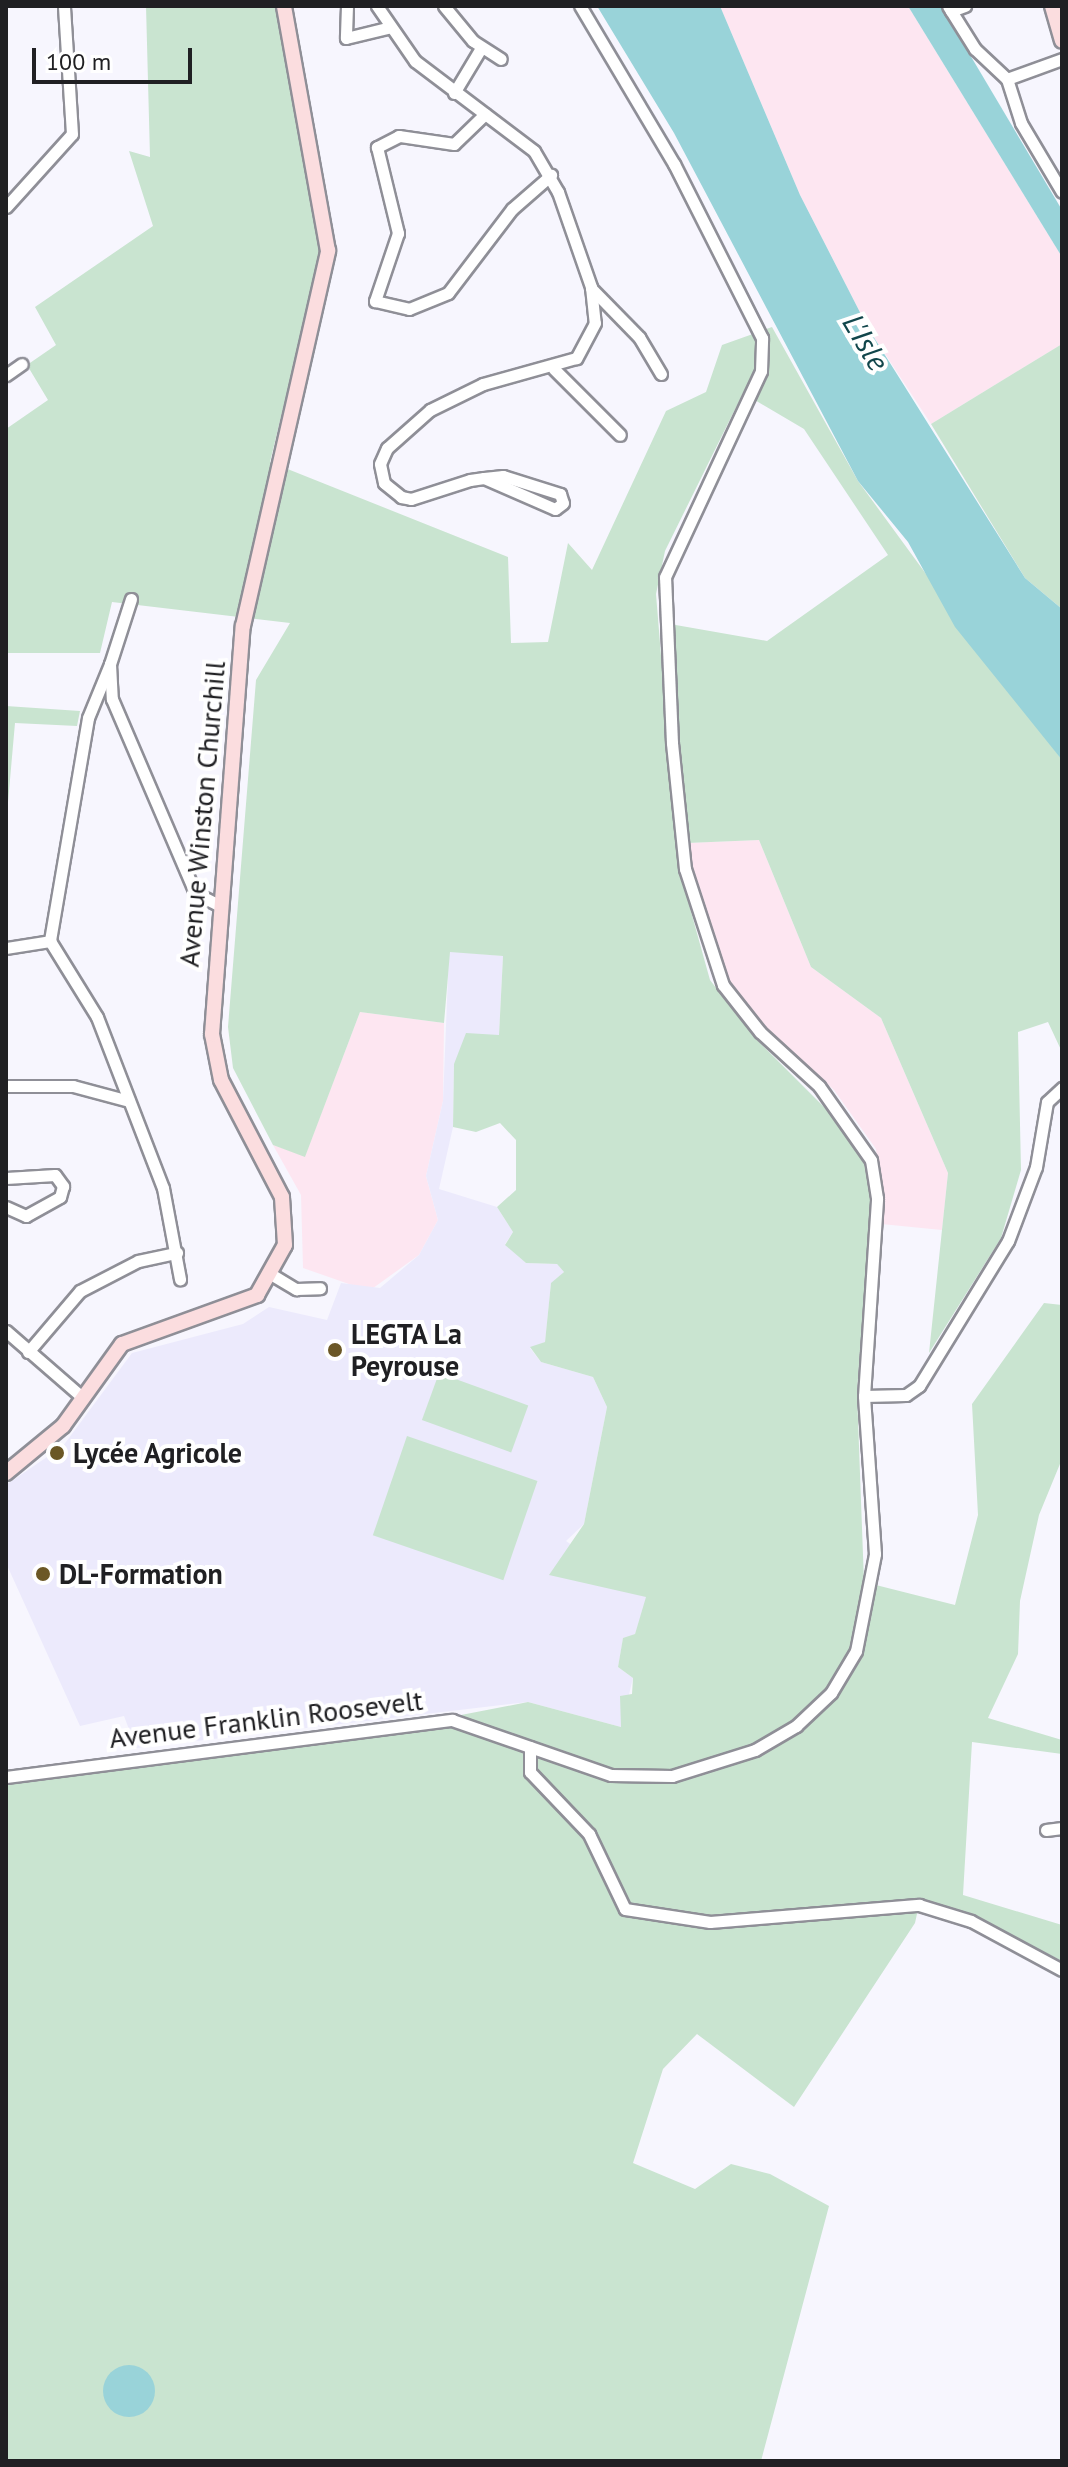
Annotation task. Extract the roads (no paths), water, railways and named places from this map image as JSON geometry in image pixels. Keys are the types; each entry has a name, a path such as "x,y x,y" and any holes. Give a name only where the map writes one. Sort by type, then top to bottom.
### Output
{"main road":[{"name":"Avenue Winston Churchill","path":"274,1276 287,1232 282,1197 234,1111 215,1056 219,905 247,600 328,251 284,6"},
{"path":"1052,6 1062,41"},
{"path":"7,1471 46,1442 83,1398 107,1358 133,1336 233,1309 274,1276"}],"street":[{"path":"6,207 72,134 64,6"},
{"path":"347,6 346,38 391,27"},
{"path":"377,6 415,61 534,151 551,175 591,287 592,334 576,358 554,369 483,384 430,410 380,464 392,493 411,499 484,478 529,482 563,503 555,509 484,478"},
{"path":"444,6 481,48 501,59"},
{"name":"Avenue Franklin Roosevelt","path":"6,1777 424,1721 452,1720 611,1775 672,1776 755,1750 796,1726 831,1693 856,1651 875,1554 864,1396 877,1198 871,1160 828,1096 760,1032 723,985 685,869 672,743 665,577 761,371 762,338 674,164 580,6"},
{"path":"965,6 950,9 1007,79 1021,123 1062,192"},
{"path":"454,93 481,48"},
{"path":"1007,79 1062,59"},
{"path":"485,114 454,144 399,136 377,147 398,233 375,301 409,309 448,293 512,209 551,175"},
{"path":"591,287 639,337 661,374"},
{"path":"6,375 22,364"},
{"path":"554,369 620,435"},
{"path":"131,599 88,718 50,941 82,984 172,1212 180,1279"},
{"path":"110,664 123,731 195,893 219,905"},
{"path":"6,948 50,941"},
{"path":"6,1086 73,1086 129,1101"},
{"path":"864,1396 906,1395 919,1386 1008,1241 1036,1167 1047,1102 1062,1088"},
{"path":"6,1178 55,1175 63,1186 60,1197 26,1216 6,1207"},
{"path":"28,1352 80,1291 138,1261 177,1253"},
{"path":"274,1276 296,1289 320,1288"},
{"path":"6,1331 83,1398"},
{"path":"530,1747 530,1772 589,1834 625,1909 710,1922 919,1905 971,1921 1062,1970"},
{"path":"1046,1830 1062,1828"}],"water":[{"name":"L'Isle","path":"597,6 720,6 800,195 868,328 1025,578 1062,609 1062,760 955,627 908,542 858,481 674,133"},
{"path":"908,6 941,6 1062,210 1062,257"},
{"path":"129,2365 147,2373 155,2391 147,2409 129,2417 111,2409 103,2391 111,2373"}],"place":[{"name":"LEGTA La Peyrouse","path":"335,1350"},
{"name":"Lycée Agricole","path":"57,1453"},
{"name":"DL-Formation","path":"43,1574"}]}
